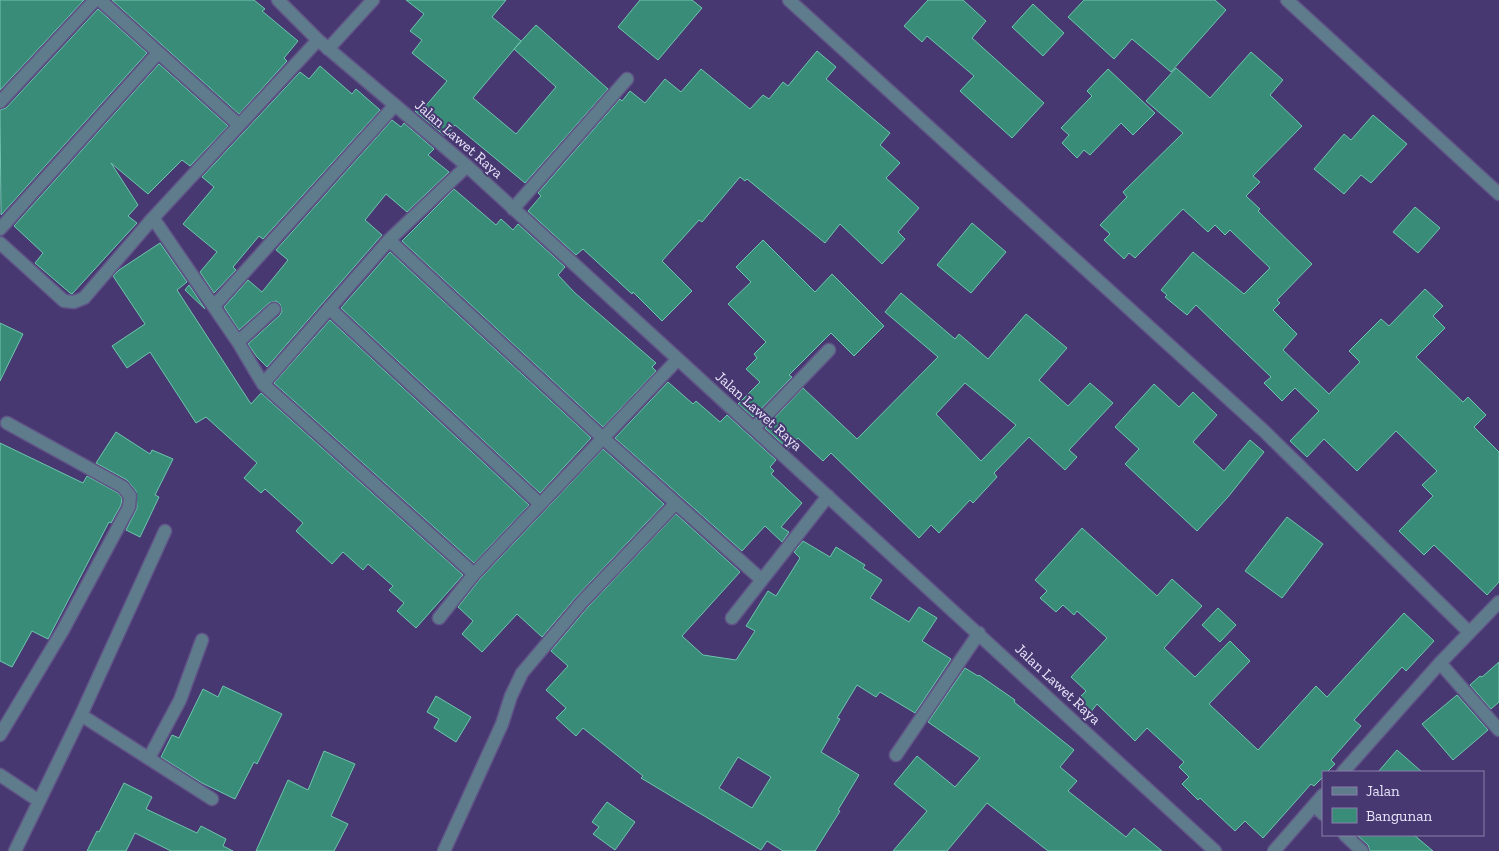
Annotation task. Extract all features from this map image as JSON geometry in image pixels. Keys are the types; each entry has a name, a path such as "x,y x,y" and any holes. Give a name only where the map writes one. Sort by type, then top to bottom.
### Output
{"street":[{"path":"0,102 95,0"},
{"path":"100,0 239,125"},
{"name":"Jalan Lawet Raya","path":"278,0 328,49 467,166 1215,851"},
{"path":"328,49 373,0"},
{"path":"789,0 1264,431 1469,632"},
{"path":"1287,0 1499,194"},
{"path":"0,243 64,301 74,302 84,298 153,218 318,40"},
{"path":"0,229 158,53"},
{"path":"514,209 626,80"},
{"path":"214,306 395,105"},
{"path":"263,384 389,240 467,166"},
{"path":"153,218 238,342 263,384 474,574"},
{"path":"389,240 603,438 762,580"},
{"path":"330,308 540,504"},
{"path":"238,342 274,309"},
{"path":"754,428 829,350"},
{"path":"439,618 474,574 678,359"},
{"path":"0,735 63,630 128,506 130,496 123,487 7,424"},
{"path":"732,618 828,496"},
{"path":"444,851 502,724 511,696 522,673 582,602 676,503"},
{"path":"15,851 81,715 165,531"},
{"path":"1343,771 1440,663 1499,602"},
{"path":"896,755 979,633"},
{"path":"149,758 180,700 202,640"},
{"path":"1440,663 1499,730"},
{"path":"81,715 212,798"},
{"path":"0,776 39,802"},
{"path":"1274,851 1318,809 1322,797"},
{"path":"1346,836 1362,851"}],"building":[{"path":"0,0 84,0 0,90"},
{"path":"112,0 254,0 265,9 262,11 298,41 284,58 287,61 239,114"},
{"path":"406,0 506,0 492,17 521,41 536,25 608,89 525,183 455,125 445,136 415,111 419,106 423,109 447,81 412,53 422,40 410,31 424,14","holes":["514,49 556,87 516,134 473,98"]},
{"path":"640,0 692,0 702,8 658,60 618,27"},
{"path":"928,0 963,0 986,21 972,38 1044,103 1012,138 960,91 974,76 927,36 922,42 904,26"},
{"path":"1084,0 1215,0 1226,10 1171,72 1132,39 1114,59 1068,17"},
{"path":"1033,4 1064,33 1043,56 1012,27"},
{"path":"98,9 147,53 1,215 0,110 6,108"},
{"path":"817,51 836,67 826,79 890,133 880,145 900,163 886,178 919,208 898,232 905,239 882,264 840,224 825,243 747,179 745,181 740,177 702,222 699,220 662,261 692,291 662,321 633,292 632,294 583,249 576,255 528,211 541,196 538,193 620,99 622,101 630,91 645,103 665,79 681,92 701,69 750,109 763,95 769,99 783,82 788,86"},
{"path":"1251,52 1283,80 1270,95 1302,126 1253,176 1260,182 1246,196 1260,209 1258,211 1312,264 1277,300 1280,303 1273,310 1297,334 1283,350 1329,394 1360,362 1349,351 1381,319 1389,326 1425,289 1443,306 1433,316 1445,328 1416,357 1463,402 1468,397 1486,415 1474,427 1499,452 1499,582 1487,595 1434,545 1424,555 1399,531 1433,496 1422,485 1437,471 1396,431 1357,471 1324,439 1307,457 1290,441 1319,411 1295,388 1282,401 1264,383 1271,377 1196,305 1187,315 1165,297 1167,295 1161,290 1193,252 1244,294 1270,268 1230,230 1225,235 1215,225 1208,232 1183,209 1135,258 1129,253 1124,259 1104,240 1110,234 1100,225 1127,197 1123,192 1183,133 1146,101 1176,68 1210,98"},
{"path":"159,64 228,126 190,166 182,160 148,194 111,163 138,205 128,216 137,223 72,294 35,263 43,253 14,226"},
{"path":"320,66 352,94 356,89 380,110 263,239 259,236 233,267 236,270 214,293 200,272 217,252 183,224 214,187 202,177 300,72 309,79"},
{"path":"1108,69 1155,113 1133,135 1121,123 1090,155 1084,150 1077,158 1062,143 1069,135 1061,128 1092,96 1087,91"},
{"path":"1373,115 1407,144 1371,183 1361,175 1344,194 1314,169 1344,134 1351,140"},
{"path":"392,120 401,127 404,123 434,149 428,155 449,172 407,212 386,194 365,220 382,235 267,367 248,344 280,315 282,311 280,304 276,301 269,303 239,330 224,307 248,280 262,292 288,260 276,250"},
{"path":"454,189 496,225 501,219 513,230 518,224 565,267 558,275 575,293 656,363 652,367 656,371 603,427 402,241"},
{"path":"1415,207 1440,228 1418,253 1393,232"},
{"path":"972,223 1006,252 971,293 937,265"},
{"path":"763,240 815,292 832,274 884,326 854,356 831,333 789,375 792,377 753,417 738,404 760,382 746,369 757,358 754,354 766,342 728,304 751,282 736,267"},
{"path":"160,243 187,282 177,290 251,404 261,393 463,575 416,628 397,611 404,603 389,590 393,586 368,564 363,570 343,552 332,564 296,531 303,523 265,489 261,493 244,478 257,463 206,417 196,423 150,352 127,368 112,346 145,324 113,276"},
{"path":"390,252 591,438 540,493 341,308"},
{"path":"189,285 205,309 185,290"},
{"path":"901,293 955,339 959,334 988,359 1026,314 1067,348 1039,380 1068,406 1090,383 1113,403 1069,450 1077,457 1065,470 1029,437 994,473 997,477 973,503 970,500 939,533 931,525 919,538 831,453 823,461 798,438 788,449 765,428 803,388 857,439 938,357 885,312","holes":["965,383 1016,425 981,461 936,414"]},
{"path":"330,320 529,505 474,563 274,383"},
{"path":"0,323 23,334 0,381"},
{"path":"668,382 693,404 696,401 720,422 727,415 776,460 770,467 774,471 771,474 802,503 781,527 789,532 782,542 765,526 742,551 615,438"},
{"path":"1154,384 1179,407 1193,392 1217,415 1193,442 1224,471 1250,440 1264,452 1228,497 1197,531 1125,464 1139,449 1115,427"},
{"path":"116,432 150,454 152,450 173,459 155,495 159,497 140,537 126,530 137,508 136,491 127,480 96,463"},
{"path":"0,443 83,483 87,476 118,493 122,498 121,505 111,523 109,522 48,639 32,631 12,667 0,661"},
{"path":"603,449 664,504 576,597 542,637 517,614 482,652 462,634 473,621 458,607 480,579"},
{"path":"676,514 740,572 682,636 703,655 736,660 755,631 746,626 768,591 776,596 800,558 794,552 803,541 830,557 836,547 865,565 863,568 882,580 870,598 909,622 919,607 937,618 922,641 951,659 915,713 880,692 876,697 857,685 837,718 840,719 821,752 859,775 838,810 840,811 815,851 783,851 767,841 761,850 641,778 643,776 583,728 576,736 556,718 566,708 546,690 568,666 551,651 588,607","holes":["738,757 771,777 752,808 719,788"]},
{"path":"1287,517 1323,544 1282,598 1245,571"},
{"path":"1082,528 1157,596 1172,579 1202,606 1164,648 1195,677 1230,641 1250,661 1209,704 1258,750 1316,686 1327,697 1404,613 1434,641 1406,671 1402,667 1354,720 1361,726 1331,760 1335,764 1328,771 1322,771 1322,778 1314,786 1311,784 1263,838 1245,821 1235,831 1200,798 1198,800 1182,784 1189,777 1179,767 1184,762 1147,728 1135,741 1097,704 1090,713 1076,701 1086,691 1071,677 1107,638 1077,611 1074,615 1063,605 1056,612 1040,598 1047,591 1035,580"},
{"path":"1218,608 1236,625 1220,642 1202,625"},
{"path":"1499,662 1499,702 1491,709 1470,685"},
{"path":"965,668 979,675 1015,700 1014,702 1074,750 1060,767 1077,781 1068,791 1126,837 1134,828 1162,851 1048,851 987,803 947,851 893,851 927,811 894,784 917,756 955,787 980,758 928,722"},
{"path":"223,686 282,714 257,764 254,762 235,799 202,783 161,757 172,735 179,738 203,689 218,697"},
{"path":"1457,695 1488,730 1453,760 1422,724"},
{"path":"436,696 471,717 456,742 434,728 439,719 427,712"},
{"path":"1397,750 1421,771 1379,771"},
{"path":"324,751 355,764 331,816 348,824 334,851 256,851 288,780 308,790"},
{"path":"124,783 152,797 146,809 197,833 201,826 226,839 223,846 233,851 171,851 135,833 126,851 87,851"},
{"path":"607,802 635,822 615,850 593,834 599,827 592,822"},
{"path":"1358,836 1415,836 1433,851 1370,851 1368,845"}]}
